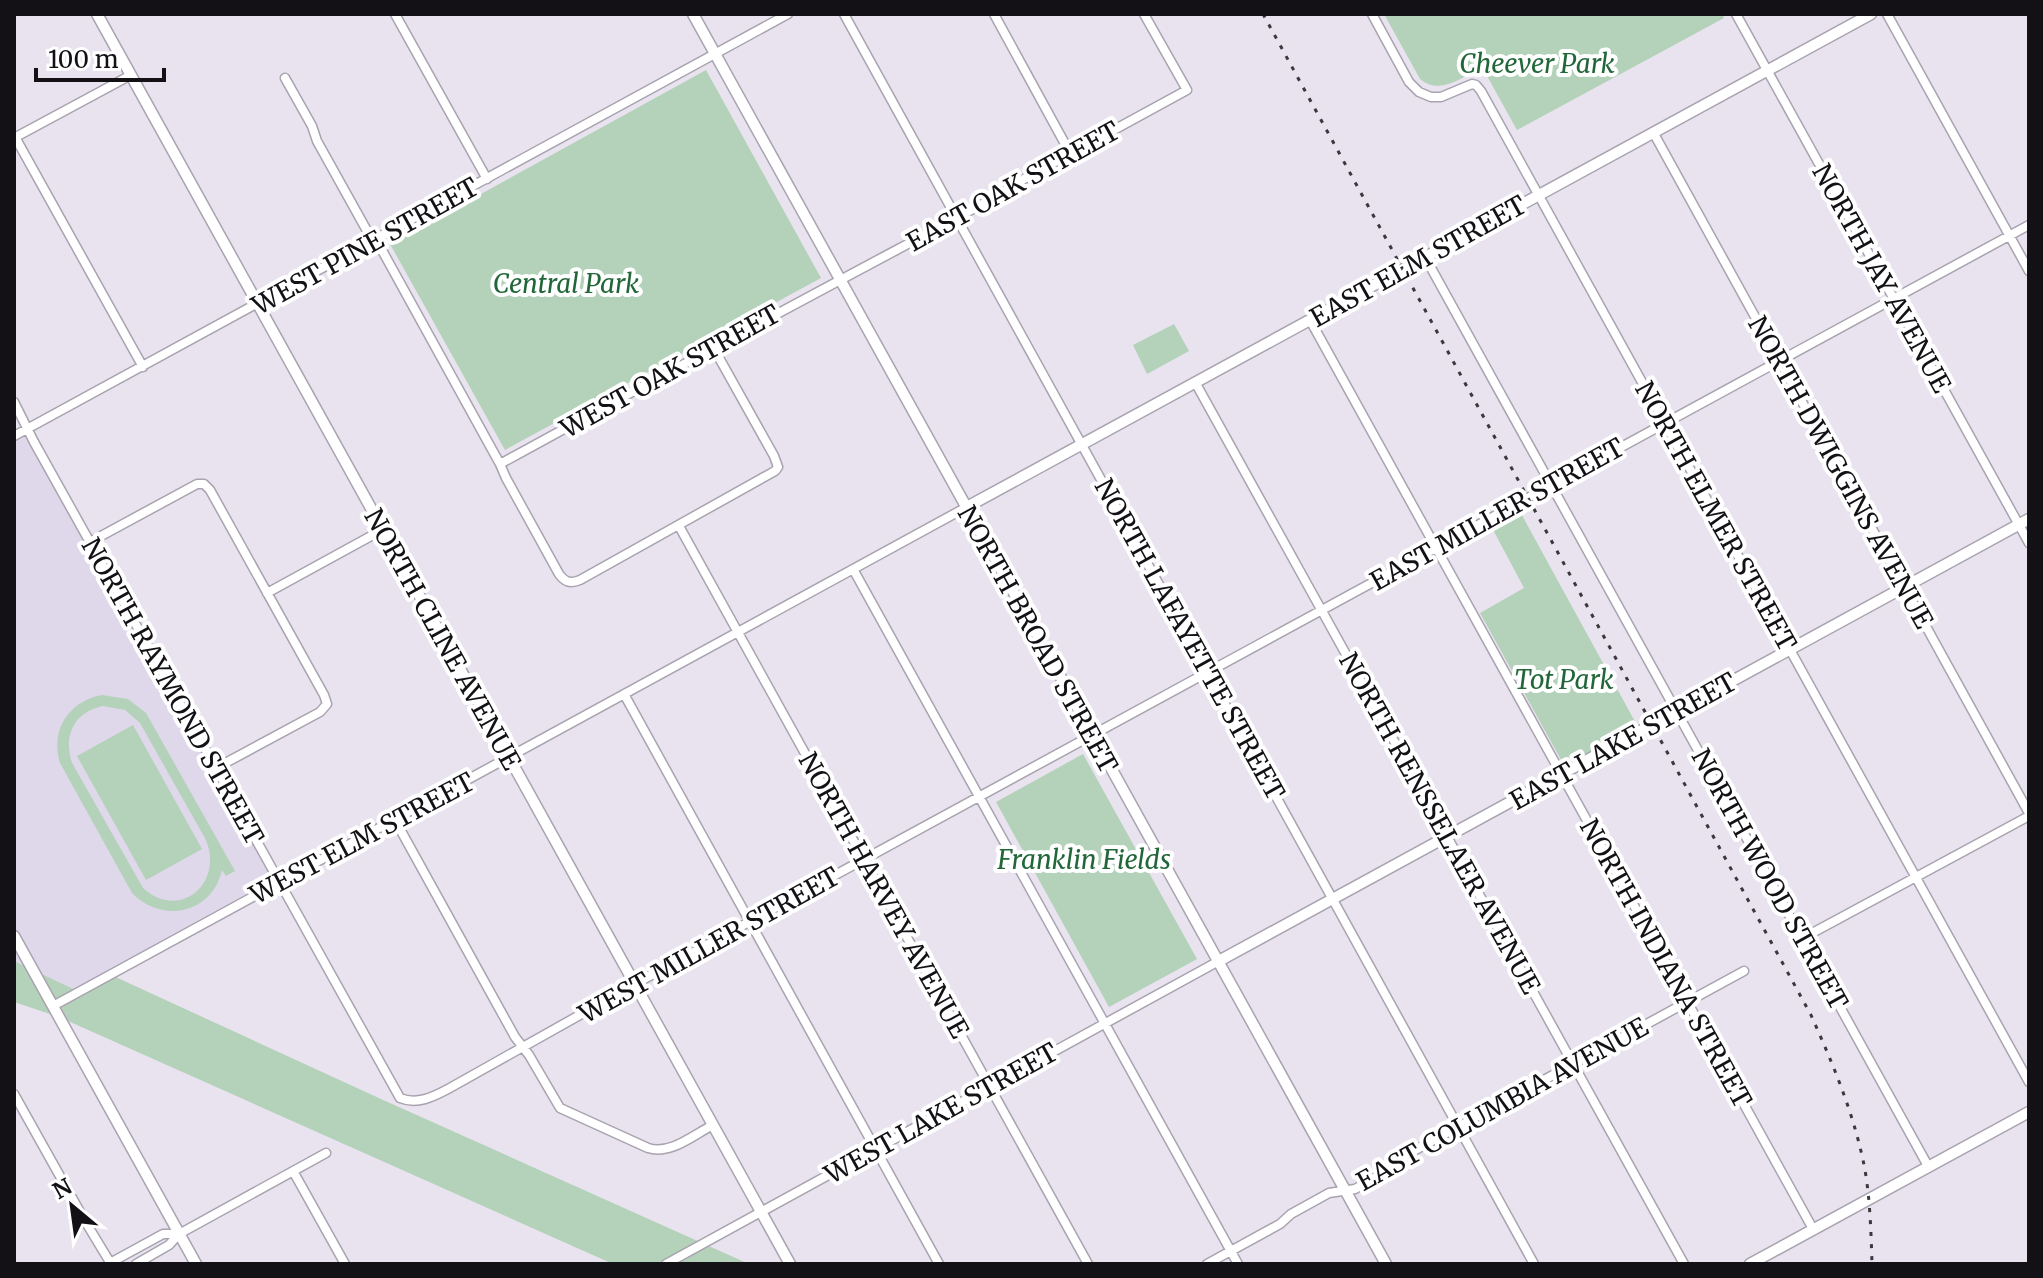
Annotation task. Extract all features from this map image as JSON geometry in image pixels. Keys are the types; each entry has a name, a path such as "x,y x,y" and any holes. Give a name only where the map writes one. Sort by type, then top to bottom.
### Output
{"street":[{"name":"NORTH CLINE AVENUE","path":"97,14 790,1264"},
{"path":"395,14 487,179"},
{"name":"NORTH BROAD STREET","path":"693,14 1386,1264"},
{"name":"WEST PINE STREET","path":"14,436 788,14"},
{"name":"NORTH LAFAYETTE STREET","path":"844,14 1534,1264"},
{"path":"994,14 1070,153"},
{"name":"EAST OAK STREET","path":"840,280 1187,90 1144,14"},
{"name":"NORTH ELMER STREET","path":"1372,14 1409,82 1419,92 1436,98 1472,84 1479,88 2029,1082"},
{"name":"NORTH JAY AVENUE","path":"1736,14 1893,298 2024,522 2029,543"},
{"name":"EAST ELM STREET","path":"965,508 1871,14"},
{"path":"1887,14 2029,271"},
{"path":"131,75 15,137 143,367"},
{"path":"285,78 366,229 383,252 566,582 571,583 679,526 769,476 778,467 713,347"},
{"name":"NORTH DWIGGINS AVENUE","path":"1653,132 2029,814"},
{"name":"EAST MILLER STREET","path":"1092,735 2029,225"},
{"name":"NORTH WOOD STREET","path":"1425,257 1928,1166"},
{"name":"WEST OAK STREET","path":"500,464 840,280"},
{"name":"NORTH INDIANA STREET","path":"1310,320 1813,1229"},
{"name":"NORTH RENSSELAER AVENUE","path":"1195,382 1684,1264"},
{"name":"NORTH RAYMOND STREET","path":"14,402 400,1098 408,1101"},
{"path":"90,542 193,486 204,484 210,490 327,704 320,712 216,768"},
{"name":"WEST ELM STREET","path":"53,1006 965,508"},
{"name":"EAST LAKE STREET","path":"1217,962 2024,522"},
{"name":"NORTH HARVEY AVENUE","path":"679,526 1088,1264"},
{"path":"267,593 382,530"},
{"path":"853,569 1238,1264"},
{"path":"624,694 939,1264"},
{"name":"WEST MILLER STREET","path":"408,1101 432,1097 1092,735"},
{"path":"1803,938 2029,814"},
{"path":"395,820 515,1037 560,1108 659,1151 713,1125"},
{"path":"14,936 196,1264"},
{"name":"WEST LAKE STREET","path":"666,1264 1217,962"},
{"name":"EAST COLUMBIA AVENUE","path":"1207,1264 1329,1193 1355,1189 1399,1164 1408,1154 1744,971"},
{"path":"14,1094 111,1263 163,1234 179,1234"},
{"path":"1750,1264 2029,1112"},
{"path":"136,1264 169,1245 179,1234 326,1153"},
{"path":"293,1171 345,1264"}],"shaded area":[{"path":"28,429 280,882 82,993 14,961 14,436"}],"green space":[{"name":"Cheever Park","path":"1384,14 1722,14 1724,18 1517,130 1482,67 1444,85 1428,84 1420,79"},
{"name":"Central Park","path":"706,70 821,278 505,450 390,244"},
{"path":"1174,324 1189,351 1147,374 1133,345"},
{"name":"Tot Park","path":"1518,508 1638,727 1565,767 1480,613 1524,588 1491,526"},
{"path":"102,695 128,699 146,713 235,871 226,876 222,870 208,897 197,905 184,910 157,909 132,893 60,763 60,729 72,710 90,698","holes":["103,706 125,710 140,723 206,840 210,856 209,871 195,893 184,899 171,901 143,888 72,763 70,734 78,719"]},
{"path":"133,725 202,849 146,880 77,756"},
{"name":"Franklin Fields","path":"1083,754 1197,959 1109,1007 996,802"},
{"path":"14,961 82,993 109,974 749,1264 613,1264 59,1017 14,1002"}],"railway":[{"path":"1263,14 1811,1015 1841,1086 1863,1160 1870,1212 1872,1264"}]}
